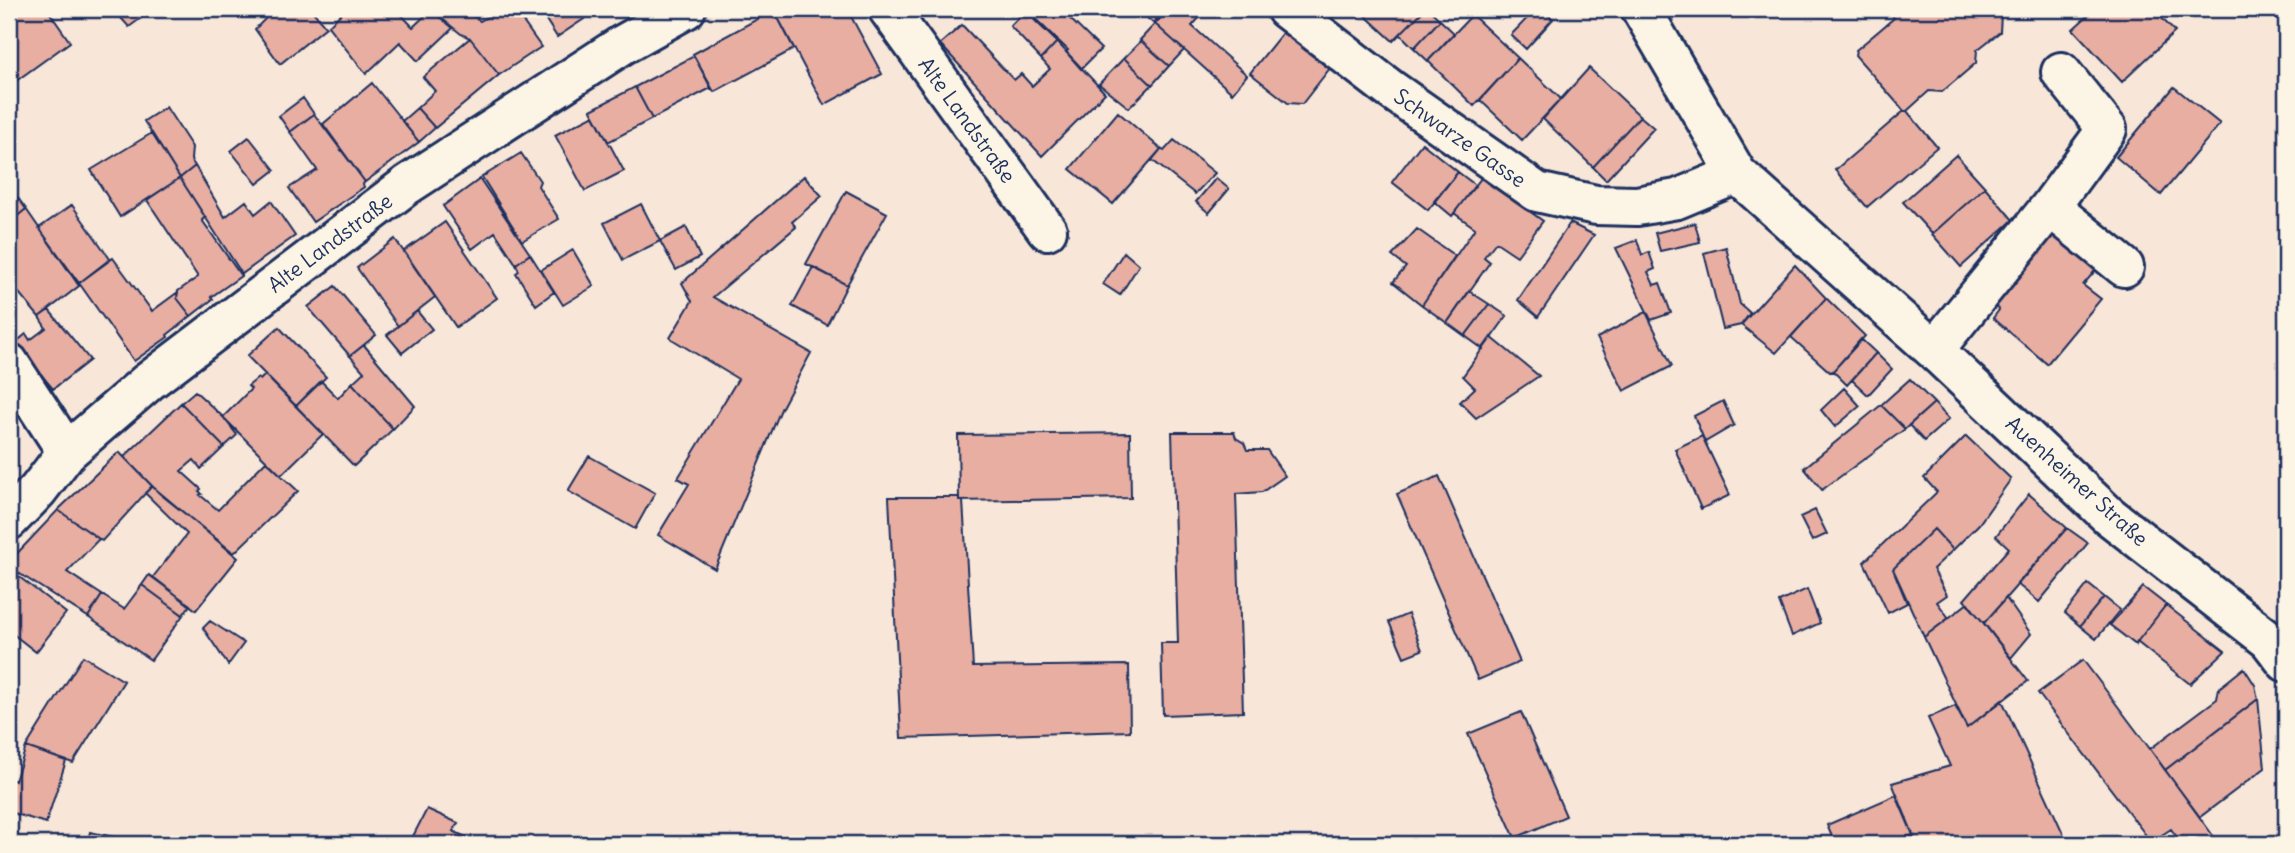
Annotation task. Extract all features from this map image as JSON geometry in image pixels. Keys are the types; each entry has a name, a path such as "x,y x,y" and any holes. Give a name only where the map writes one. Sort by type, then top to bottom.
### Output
{"street":[{"name":"Alte Landstraße","path":"9,520 38,490 67,452 148,382 407,185 622,45 686,9"},
{"name":"Alte Landstraße","path":"888,9 1046,230"},
{"name":"Schwarze Gasse","path":"1286,9 1391,89 1536,192 1595,205 1637,206 1677,199 1737,174"},
{"name":"Auenheimer Straße","path":"1641,9 1737,174 1934,350 2108,515 2270,640 2286,662"},
{"path":"1934,350 2050,207 2107,129 2061,72"},
{"path":"2050,207 2124,268"},
{"path":"9,363 67,452"}],"building":[{"path":"9,9 47,9 70,42 9,86"},
{"path":"113,9 145,9 148,13 129,27"},
{"path":"275,9 311,9 326,27 280,64 255,29"},
{"path":"346,9 396,9 413,27 431,10 453,28 418,61 400,42 366,74 328,26"},
{"path":"430,9 464,9 480,21 501,9 514,9 541,47 499,75 470,38"},
{"path":"539,9 599,9 557,37"},
{"path":"847,9 882,74 824,105 774,10"},
{"path":"1025,9 1060,9 1101,49 1081,69 1066,52 1068,50"},
{"path":"1137,9 1166,9 1153,23"},
{"path":"1169,9 1191,9 1200,17 1192,26 1247,75 1232,93 1155,24"},
{"path":"1358,9 1425,9 1393,41"},
{"path":"1425,9 1429,9 1440,20 1414,48 1400,34"},
{"path":"1536,9 1542,9 1553,19 1526,49 1511,35"},
{"path":"1888,9 2009,9 2001,15 2000,32 1977,50 1976,63 1942,92 1929,91 1904,111 1855,55 1856,50 1894,18"},
{"path":"2095,9 2140,9 2143,12 2153,9 2175,32 2122,82 2073,29"},
{"path":"774,10 794,49 714,92 693,54"},
{"path":"1025,11 1057,42 1041,59 1010,26"},
{"path":"1472,15 1518,58 1474,106 1428,61"},
{"path":"1440,20 1454,33 1428,61 1414,48"},
{"path":"1155,24 1184,50 1169,66 1140,40"},
{"path":"962,25 1014,80 1021,74 1032,86 1050,69 1041,59 1057,42 1105,93 1042,156 940,44"},
{"path":"1287,27 1334,63 1302,104 1288,103 1250,73"},
{"path":"470,38 499,75 435,128 417,108 435,91 423,77"},
{"path":"1141,41 1169,66 1152,85 1124,58"},
{"path":"694,56 711,88 652,119 635,87"},
{"path":"1124,58 1152,85 1129,108 1099,84"},
{"path":"1518,58 1561,99 1522,140 1480,100"},
{"path":"1589,68 1640,116 1593,167 1543,119"},
{"path":"372,83 419,142 365,182 323,124"},
{"path":"635,87 652,119 608,142 591,110"},
{"path":"2174,87 2220,124 2161,195 2116,157"},
{"path":"303,98 314,114 290,132 279,116"},
{"path":"166,107 192,147 191,160 195,166 180,178 144,121"},
{"path":"417,108 435,128 419,142 402,121"},
{"path":"1907,111 1937,147 1867,207 1835,170"},
{"path":"1118,112 1161,149 1113,204 1070,169"},
{"path":"314,114 365,182 364,187 313,222 289,188 317,170 290,132"},
{"path":"594,115 624,171 585,191 555,135"},
{"path":"1640,116 1654,128 1606,180 1593,167"},
{"path":"152,133 180,178 120,217 91,170"},
{"path":"249,137 275,170 257,184 231,151"},
{"path":"1174,140 1215,173 1195,194 1152,160"},
{"path":"1422,143 1458,172 1428,210 1392,182"},
{"path":"521,153 540,181 538,186 559,219 522,241 482,177"},
{"path":"1956,155 1985,187 1932,234 1903,202"},
{"path":"195,166 225,217 246,201 255,214 271,201 295,236 242,274 180,178"},
{"path":"1458,172 1475,185 1452,216 1434,201"},
{"path":"804,176 822,196 792,222 796,227 713,297 811,353 781,409 715,569 658,535 689,484 678,478 738,379 670,338 692,301 682,283"},
{"path":"1482,177 1543,221 1517,256 1496,242 1484,257 1490,262 1447,323 1422,305 1475,228 1454,213"},
{"path":"180,178 205,217 202,220 241,276 211,297 213,299 191,316 177,298 178,291 198,277 147,200"},
{"path":"1216,178 1229,189 1209,213 1196,202"},
{"path":"480,179 530,254 516,264 495,232 472,249 443,206"},
{"path":"1985,187 2013,220 1961,267 1932,234"},
{"path":"9,188 26,209 9,223"},
{"path":"846,191 887,213 847,285 806,264"},
{"path":"641,204 660,241 623,260 604,223"},
{"path":"72,205 110,259 79,283 39,228"},
{"path":"26,209 79,286 39,317 9,281 9,223"},
{"path":"445,222 497,298 456,327 404,251"},
{"path":"1570,223 1594,235 1538,317 1518,300"},
{"path":"1695,223 1700,242 1660,251 1655,233"},
{"path":"686,227 700,257 676,270 660,241"},
{"path":"2056,227 2100,265 2083,285 2101,299 2047,364 1993,318 1999,310 1991,304"},
{"path":"1417,229 1455,256 1422,305 1393,282 1406,267 1392,256"},
{"path":"395,239 435,297 398,326 357,268"},
{"path":"1637,240 1642,255 1649,252 1655,269 1648,272 1654,285 1660,283 1671,313 1651,320 1616,248"},
{"path":"1726,247 1740,304 1750,313 1741,325 1723,329 1704,253"},
{"path":"573,250 594,286 563,305 541,270"},
{"path":"1124,252 1139,265 1120,295 1103,284"},
{"path":"530,254 554,292 536,305 516,273 519,271 516,264"},
{"path":"113,258 152,311 178,292 177,298 191,316 167,335 168,337 134,361 79,283"},
{"path":"1795,265 1826,298 1776,353 1741,325"},
{"path":"813,267 847,285 827,325 792,306"},
{"path":"335,286 376,335 350,356 308,307"},
{"path":"1469,291 1489,304 1465,336 1447,323"},
{"path":"1826,298 1865,336 1830,372 1791,337"},
{"path":"1489,304 1507,316 1483,349 1465,336"},
{"path":"49,310 90,360 53,389 15,343 26,334 30,340 46,328 39,317"},
{"path":"417,311 432,329 402,353 387,335"},
{"path":"1646,312 1672,366 1624,391 1597,338"},
{"path":"279,327 326,377 296,406 247,356"},
{"path":"1491,337 1539,376 1476,418 1460,402 1475,388 1463,376"},
{"path":"1861,339 1876,353 1847,385 1833,371"},
{"path":"364,345 415,406 393,429 352,383 364,372 350,356"},
{"path":"1876,353 1892,369 1868,395 1852,380"},
{"path":"265,375 323,434 281,475 223,417 251,389 248,386"},
{"path":"1910,379 1934,403 1905,429 1881,405"},
{"path":"321,381 338,398 352,383 393,429 354,466 296,406"},
{"path":"1844,388 1860,406 1835,427 1821,410"},
{"path":"195,391 223,417 237,435 224,447 181,403"},
{"path":"1723,401 1734,425 1705,442 1694,416"},
{"path":"181,403 224,447 201,469 194,460 181,471 201,489 200,495 218,510 266,461 298,491 234,553 159,493 124,457"},
{"path":"1934,403 1949,419 1924,441 1909,425"},
{"path":"1881,405 1905,429 1822,490 1804,468"},
{"path":"1172,432 1234,432 1247,450 1267,450 1285,476 1262,492 1236,494 1243,712 1163,715 1161,643 1178,643"},
{"path":"1130,433 1131,498 959,501 958,435"},
{"path":"1702,436 1730,495 1701,509 1675,449"},
{"path":"1966,436 2011,479 1979,524 1953,550 1934,529 1893,569 1907,603 1888,613 1864,562 1937,492 1924,478"},
{"path":"119,452 152,486 102,541 58,510"},
{"path":"589,456 655,493 635,529 568,491"},
{"path":"1439,476 1520,662 1478,680 1397,494"},
{"path":"152,486 238,558 196,610 153,577 187,534 145,493"},
{"path":"2029,494 2067,528 1984,623 1964,600 2009,548 1996,536"},
{"path":"889,497 959,497 959,501 963,501 973,667 1129,665 1130,731 901,738"},
{"path":"58,510 99,539 67,572 102,595 88,617 9,567 9,562"},
{"path":"1815,510 1827,534 1812,541 1800,517"},
{"path":"2067,528 2088,543 2039,602 2017,584"},
{"path":"1934,529 1953,550 1933,569 1947,595 1937,602 1949,618 1924,637 1893,569"},
{"path":"149,575 190,605 183,615 142,585"},
{"path":"18,576 66,613 36,652 9,631 9,587"},
{"path":"2088,584 2104,597 2080,626 2065,613"},
{"path":"142,585 183,615 151,660 88,617 102,595 124,609"},
{"path":"2143,587 2166,605 2136,645 2110,625"},
{"path":"1807,589 1820,623 1792,636 1779,602"},
{"path":"2104,597 2120,610 2096,639 2080,626"},
{"path":"2006,598 2031,634 2011,658 1984,623"},
{"path":"1968,603 2028,681 1967,728 1924,637"},
{"path":"2166,605 2225,651 2190,684 2137,642"},
{"path":"1408,614 1422,650 1404,657 1389,622"},
{"path":"210,621 244,643 228,665 203,628"},
{"path":"83,656 124,681 73,763 26,747"},
{"path":"2083,660 2219,844 2182,844 2171,829 2151,842 2038,693"},
{"path":"2244,668 2255,685 2258,699 2165,770 2150,749 2217,699 2219,688"},
{"path":"2258,699 2265,768 2200,817 2165,770"},
{"path":"2002,700 2068,844 1917,844 1892,783 1950,766 1928,718 1955,706 1967,728"},
{"path":"1521,712 1566,816 1515,838 1468,734"},
{"path":"26,747 66,761 46,823 9,812 9,778 15,781"},
{"path":"1896,795 1913,835 1890,844 1835,844 1827,825"},
{"path":"427,809 458,823 453,831 480,844 409,844"},
{"path":"90,832 147,844 87,844"}]}
